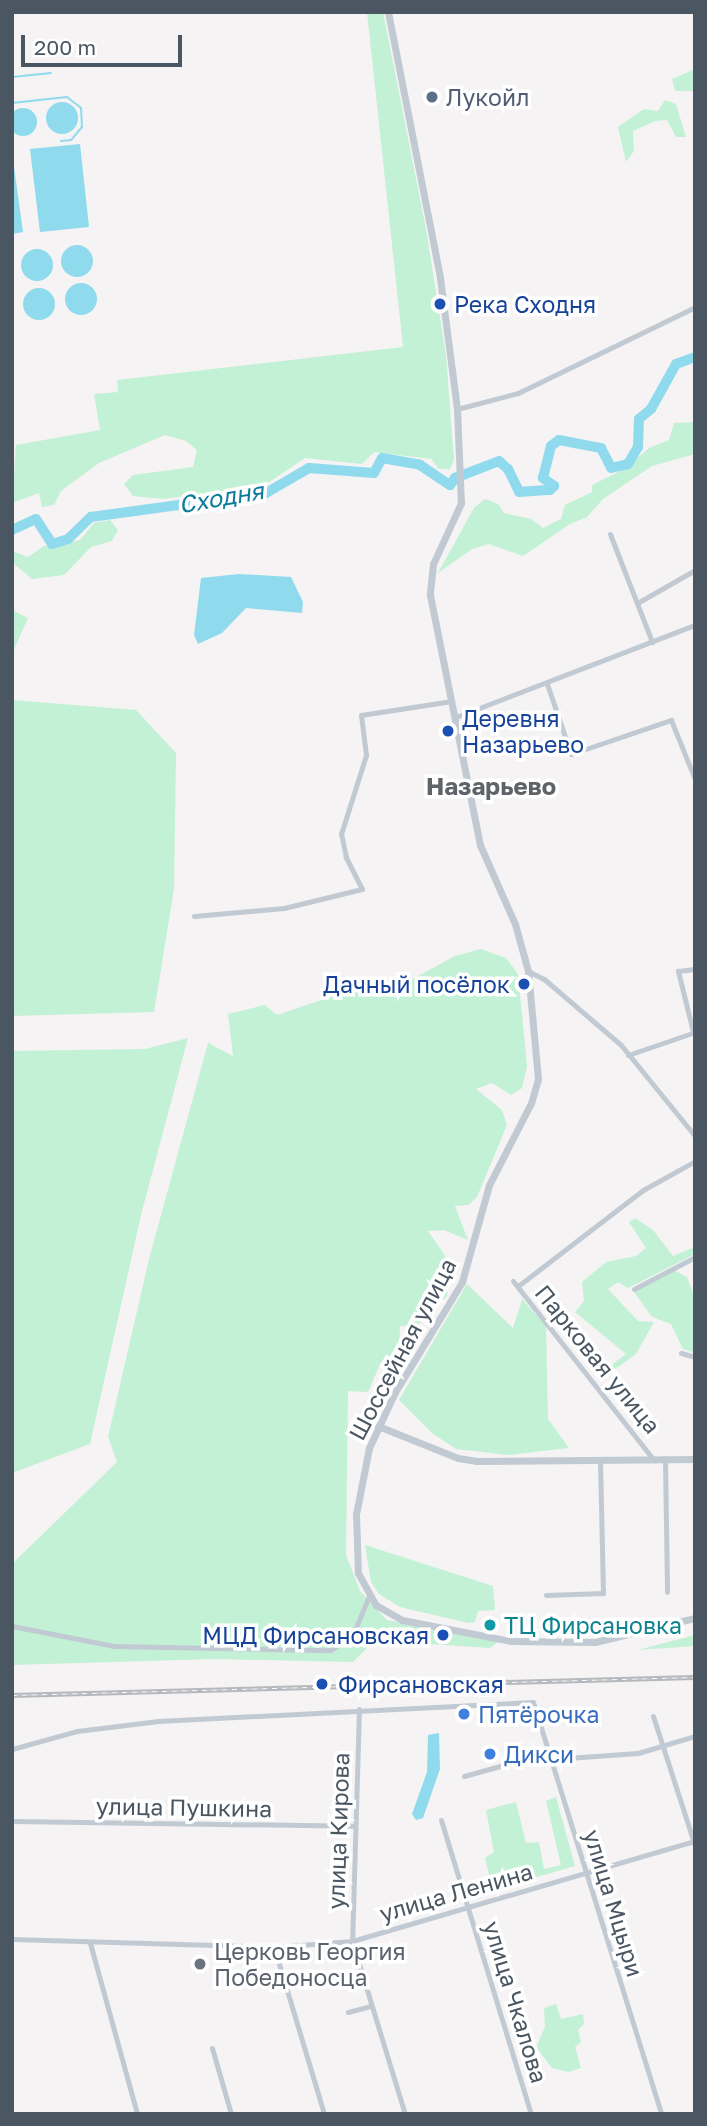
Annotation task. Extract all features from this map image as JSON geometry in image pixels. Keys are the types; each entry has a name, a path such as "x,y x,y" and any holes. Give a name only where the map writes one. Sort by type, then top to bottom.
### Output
{"street":[{"name":"Шоссейная улица","path":"369,1596 358,1573 356,1514 364,1464 378,1426 472,1259 489,1185 531,1103 538,1079 528,971 509,909 483,857 430,580 433,564 461,503 457,409 440,278 388,12"},
{"path":"457,409 519,393 695,307"},
{"path":"610,534 639,602 652,642"},
{"path":"639,602 695,570"},
{"path":"456,718 695,625"},
{"path":"547,684 571,754 671,720 694,777"},
{"path":"194,916 284,908 362,889 346,857 341,835 366,755 361,715 452,701"},
{"path":"628,1055 694,1032 678,971 695,969"},
{"path":"528,971 544,979 628,1055 695,1136"},
{"path":"518,1286 643,1190 695,1161"},
{"path":"635,1289 695,1257"},
{"name":"Парковая улица","path":"513,1281 654,1460"},
{"path":"681,1353 695,1357"},
{"path":"378,1426 457,1458 695,1459"},
{"path":"546,1595 603,1593 600,1460"},
{"path":"665,1460 667,1592"},
{"path":"12,1626 114,1646 330,1650 352,1637 369,1596 402,1620 511,1641 595,1642 695,1618"},
{"name":"улица Мцыри","path":"359,1709 533,1702 552,1756 585,1872 661,2114"},
{"path":"12,1749 77,1731 158,1721 359,1709"},
{"name":"улица Кирова","path":"359,1709 352,1941 405,2114"},
{"path":"653,1716 694,1843"},
{"path":"464,1776 552,1756 638,1753 695,1736"},
{"name":"улица Чкалова","path":"441,1820 531,2114"},
{"name":"улица Пушкина","path":"12,1821 354,1826"},
{"name":"улица Ленина","path":"12,1940 274,1947 352,1941 585,1872 694,1843"},
{"path":"90,1943 137,2114"},
{"path":"274,1947 324,2114"},
{"path":"348,2012 370,2006"},
{"path":"212,2048 232,2114"}],"green space":[{"path":"367,12 383,12 426,229 446,355 454,460 450,469 439,469 431,459 374,452 362,464 305,458 265,485 164,499 133,496 124,484 133,475 193,467 197,450 186,441 165,435 99,463 61,491 54,505 42,507 39,493 12,503 16,445 100,430 94,394 118,392 117,380 403,347"},
{"path":"695,69 695,91 675,91 672,79"},
{"path":"665,100 676,104 686,137 676,137 667,120 655,121 633,131 634,151 626,162 618,127 644,109 658,111"},
{"path":"695,422 695,454 652,466 603,499 587,517 570,524 523,556 489,544 472,549 438,573 474,508 485,499 498,504 504,513 531,519 543,528 561,519 565,505 592,492 592,485 624,469 649,448 669,440 674,423"},
{"path":"110,520 118,530 112,541 91,547 64,575 32,579 12,562 12,551 28,557 44,546 80,540 94,523"},
{"path":"12,610 28,618 12,654"},
{"path":"12,700 136,710 176,753 174,889 154,1012 12,1016"},
{"path":"481,949 506,958 518,974 527,1066 522,1088 511,1095 492,1083 476,1089 502,1110 507,1125 477,1197 468,1205 455,1206 468,1240 444,1230 428,1231 450,1263 447,1296 417,1326 400,1326 399,1351 394,1359 381,1362 368,1392 348,1391 346,1555 360,1591 387,1620 498,1642 490,1648 382,1641 372,1643 353,1662 215,1659 12,1665 12,1564 117,1462 108,1437 149,1259 208,1043 233,1056 228,1014 265,1005 277,1015 371,983 390,989 455,956"},
{"path":"188,1038 141,1215 90,1444 12,1473 12,1051 145,1049"},
{"path":"635,1218 653,1230 673,1256 695,1247 695,1254 628,1288 618,1282 608,1289 638,1321 654,1322 636,1354 604,1377 601,1373 626,1354 575,1312 584,1301 582,1282 606,1262 636,1256 646,1248 629,1222"},
{"path":"674,1270 687,1277 695,1298 695,1353 683,1349 671,1324 652,1317 634,1292"},
{"path":"467,1284 513,1328 522,1299 546,1326 548,1419 569,1448 508,1455 456,1449 432,1433 399,1400"},
{"path":"365,1545 493,1586 495,1610 478,1611 475,1622 468,1623 400,1607 379,1594 371,1582"},
{"path":"695,1635 695,1646 638,1650"},
{"path":"556,1797 575,1866 470,1896 470,1891 491,1883 485,1858 494,1852 486,1810 516,1802 526,1843 539,1842 544,1869 561,1865 546,1801"},
{"path":"556,2004 561,2019 583,2014 584,2024 578,2030 581,2042 575,2047 581,2068 569,2072 552,2068 536,2047 545,2027 544,2008"}],"water":[{"path":"62,102 73,107 78,118 73,129 62,134 51,129 46,118 51,107"},
{"path":"23,108 33,112 37,122 33,132 23,136 13,132 9,122 13,112"},
{"path":"80,144 89,227 40,232 30,149"},
{"path":"12,152 23,232 12,234"},
{"path":"77,245 88,250 93,261 88,272 77,277 66,272 61,261 66,250"},
{"path":"37,249 48,254 53,265 48,276 37,281 26,276 21,265 26,254"},
{"path":"81,283 92,288 97,299 92,310 81,315 70,310 65,299 70,288"},
{"path":"39,288 50,293 55,304 50,315 39,320 28,315 23,304 28,293"},
{"path":"239,574 291,577 303,602 302,613 246,608 222,633 198,644 194,635 201,578"},
{"path":"439,1733 440,1769 423,1818 416,1820 412,1814 427,1772 428,1735"}],"waterway":[{"path":"12,77 51,73"},
{"path":"12,91 13,102"},
{"path":"12,103 67,97 81,108 82,127 71,140 61,141"},
{"name":"Сходня","path":"12,530 36,519 52,544 68,539 91,517 266,493 309,468 374,473 382,458 420,465 450,485 455,478 499,461 508,469 519,492 550,490 554,486 543,478 551,446 559,440 601,448 611,468 628,464 638,447 639,419 651,409 676,364 695,357"}],"railway":[{"path":"12,1695 695,1677"}],"place":[{"name":"Лукойл","path":"432,97"},
{"name":"Река Сходня","path":"440,304"},
{"name":"Деревня Назарьево","path":"448,731"},
{"name":"Дачный посёлок","path":"524,984"},
{"name":"ТЦ Фирсановка","path":"490,1625"},
{"name":"МЦД Фирсановская","path":"443,1635"},
{"name":"Фирсановская","path":"322,1684"},
{"name":"Пятёрочка","path":"464,1714"},
{"name":"Дикси","path":"490,1754"},
{"name":"Церковь Георгия Победоносца","path":"200,1964"}],"district":[{"name":"Назарьево","path":"491,786"}]}
